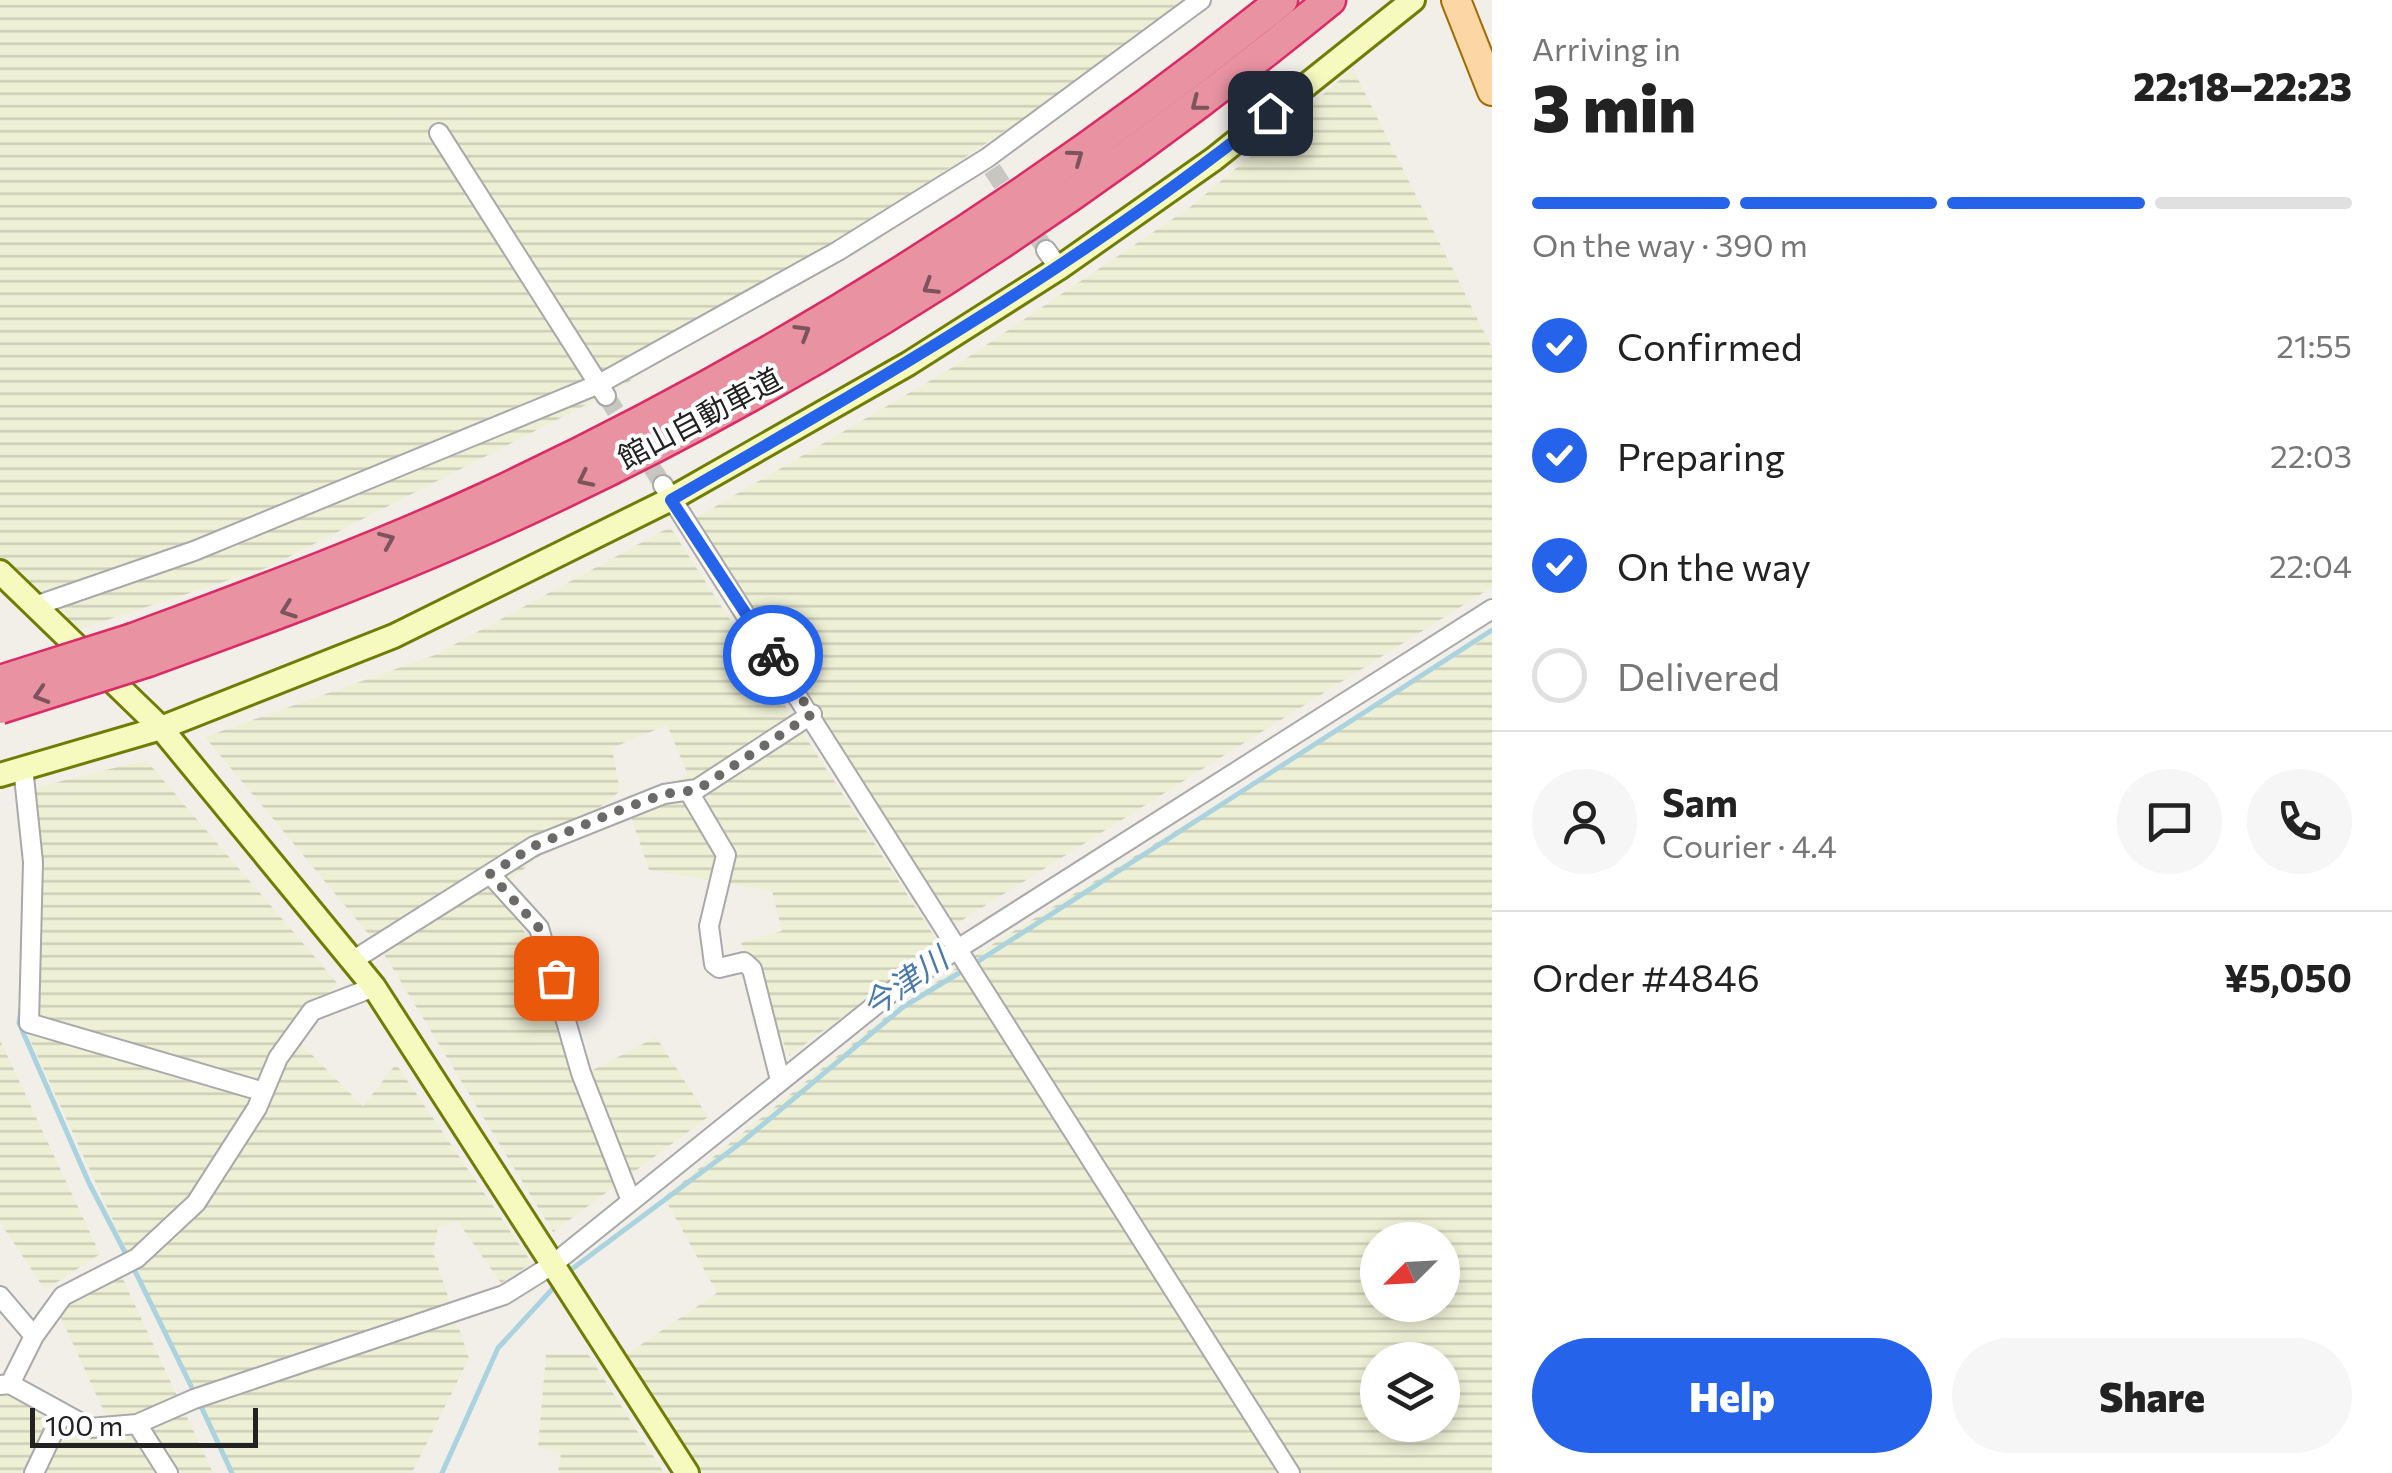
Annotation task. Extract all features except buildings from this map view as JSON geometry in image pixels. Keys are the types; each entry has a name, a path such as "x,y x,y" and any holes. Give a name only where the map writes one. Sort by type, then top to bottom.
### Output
{"highway":[{"name":"館山自動車道","path":"0,708 483,499 656,414 798,336 1067,163 1282,0"},
{"name":"館山自動車道","path":"0,681 141,650 308,602 494,524 669,438 812,359 1082,187 1179,119 1330,0"}],"main road":[{"path":"1456,0 1492,91"}],"street":[{"path":"35,606 194,552 602,390 989,164 1201,0"},
{"path":"0,775 162,728 394,636 908,364 1053,259 1214,159 1413,0"},
{"path":"439,132 602,390"},
{"path":"667,492 812,714 1290,1473"},
{"path":"0,572 162,728 374,987 687,1473"},
{"path":"374,987 312,1011 278,1058 264,1092 204,1190 172,1229 137,1258 74,1288 34,1336 5,1384 90,1428 138,1424 194,1398 504,1295 552,1265 898,987 1492,609"},
{"path":"352,962 534,846 664,794 689,792 812,714"},
{"path":"24,766 34,862 30,1023 264,1092"},
{"path":"689,792 726,856 709,926 714,964 718,968 744,962 752,970 780,1080"},
{"path":"490,874 539,928 581,1073 630,1201"},
{"path":"0,1296 34,1336"},
{"path":"34,1473 62,1414"},
{"path":"138,1424 168,1473"}],"green space":[{"path":"0,0 1201,0 621,387 269,567 73,631 0,558"},
{"path":"1353,69 1492,348 1492,587 953,926 694,519 955,366 1189,208"},
{"path":"670,527 940,945 789,1056 741,943 782,931 772,891 649,870 629,811 688,775 667,725 612,748 620,791 504,885 585,1074 656,1037 708,1117 553,1232 381,949 205,737 435,655"},
{"path":"1492,634 1492,1473 703,1473 627,1354 717,1293 664,1197 885,1017 980,952"},
{"path":"146,760 337,983 296,1039 363,1106 396,1064 532,1263 501,1283 458,1222 438,1228 433,1252 469,1358 412,1473 229,1473 21,1020 26,790"},
{"path":"0,1040 100,1254 45,1290 0,1222"},
{"path":"122,1277 213,1473 0,1473 0,1390 112,1429 56,1307 84,1290"},
{"path":"546,1354 588,1354 664,1473 558,1473 561,1453 538,1448"}],"waterway":[{"name":"今津川","path":"974,964 1492,630"},
{"name":"今津川","path":"568,1272 742,1142 903,1007 964,970"},
{"path":"21,1008 19,1023 89,1183 128,1258"},
{"path":"133,1267 194,1392"},
{"name":"今津川","path":"442,1473 498,1348 557,1284"},
{"path":"199,1402 232,1473"}],"tunnel":[{"path":"992,169 1046,250"},
{"path":"606,396 663,485"}],"way so far":[{"path":"556,978 539,928 490,874 534,846 615,812 664,794 697,790 812,714 773,655"}],"route":[{"path":"773,655 671,500 908,364 1059,268 1214,159 1270,113"}]}
